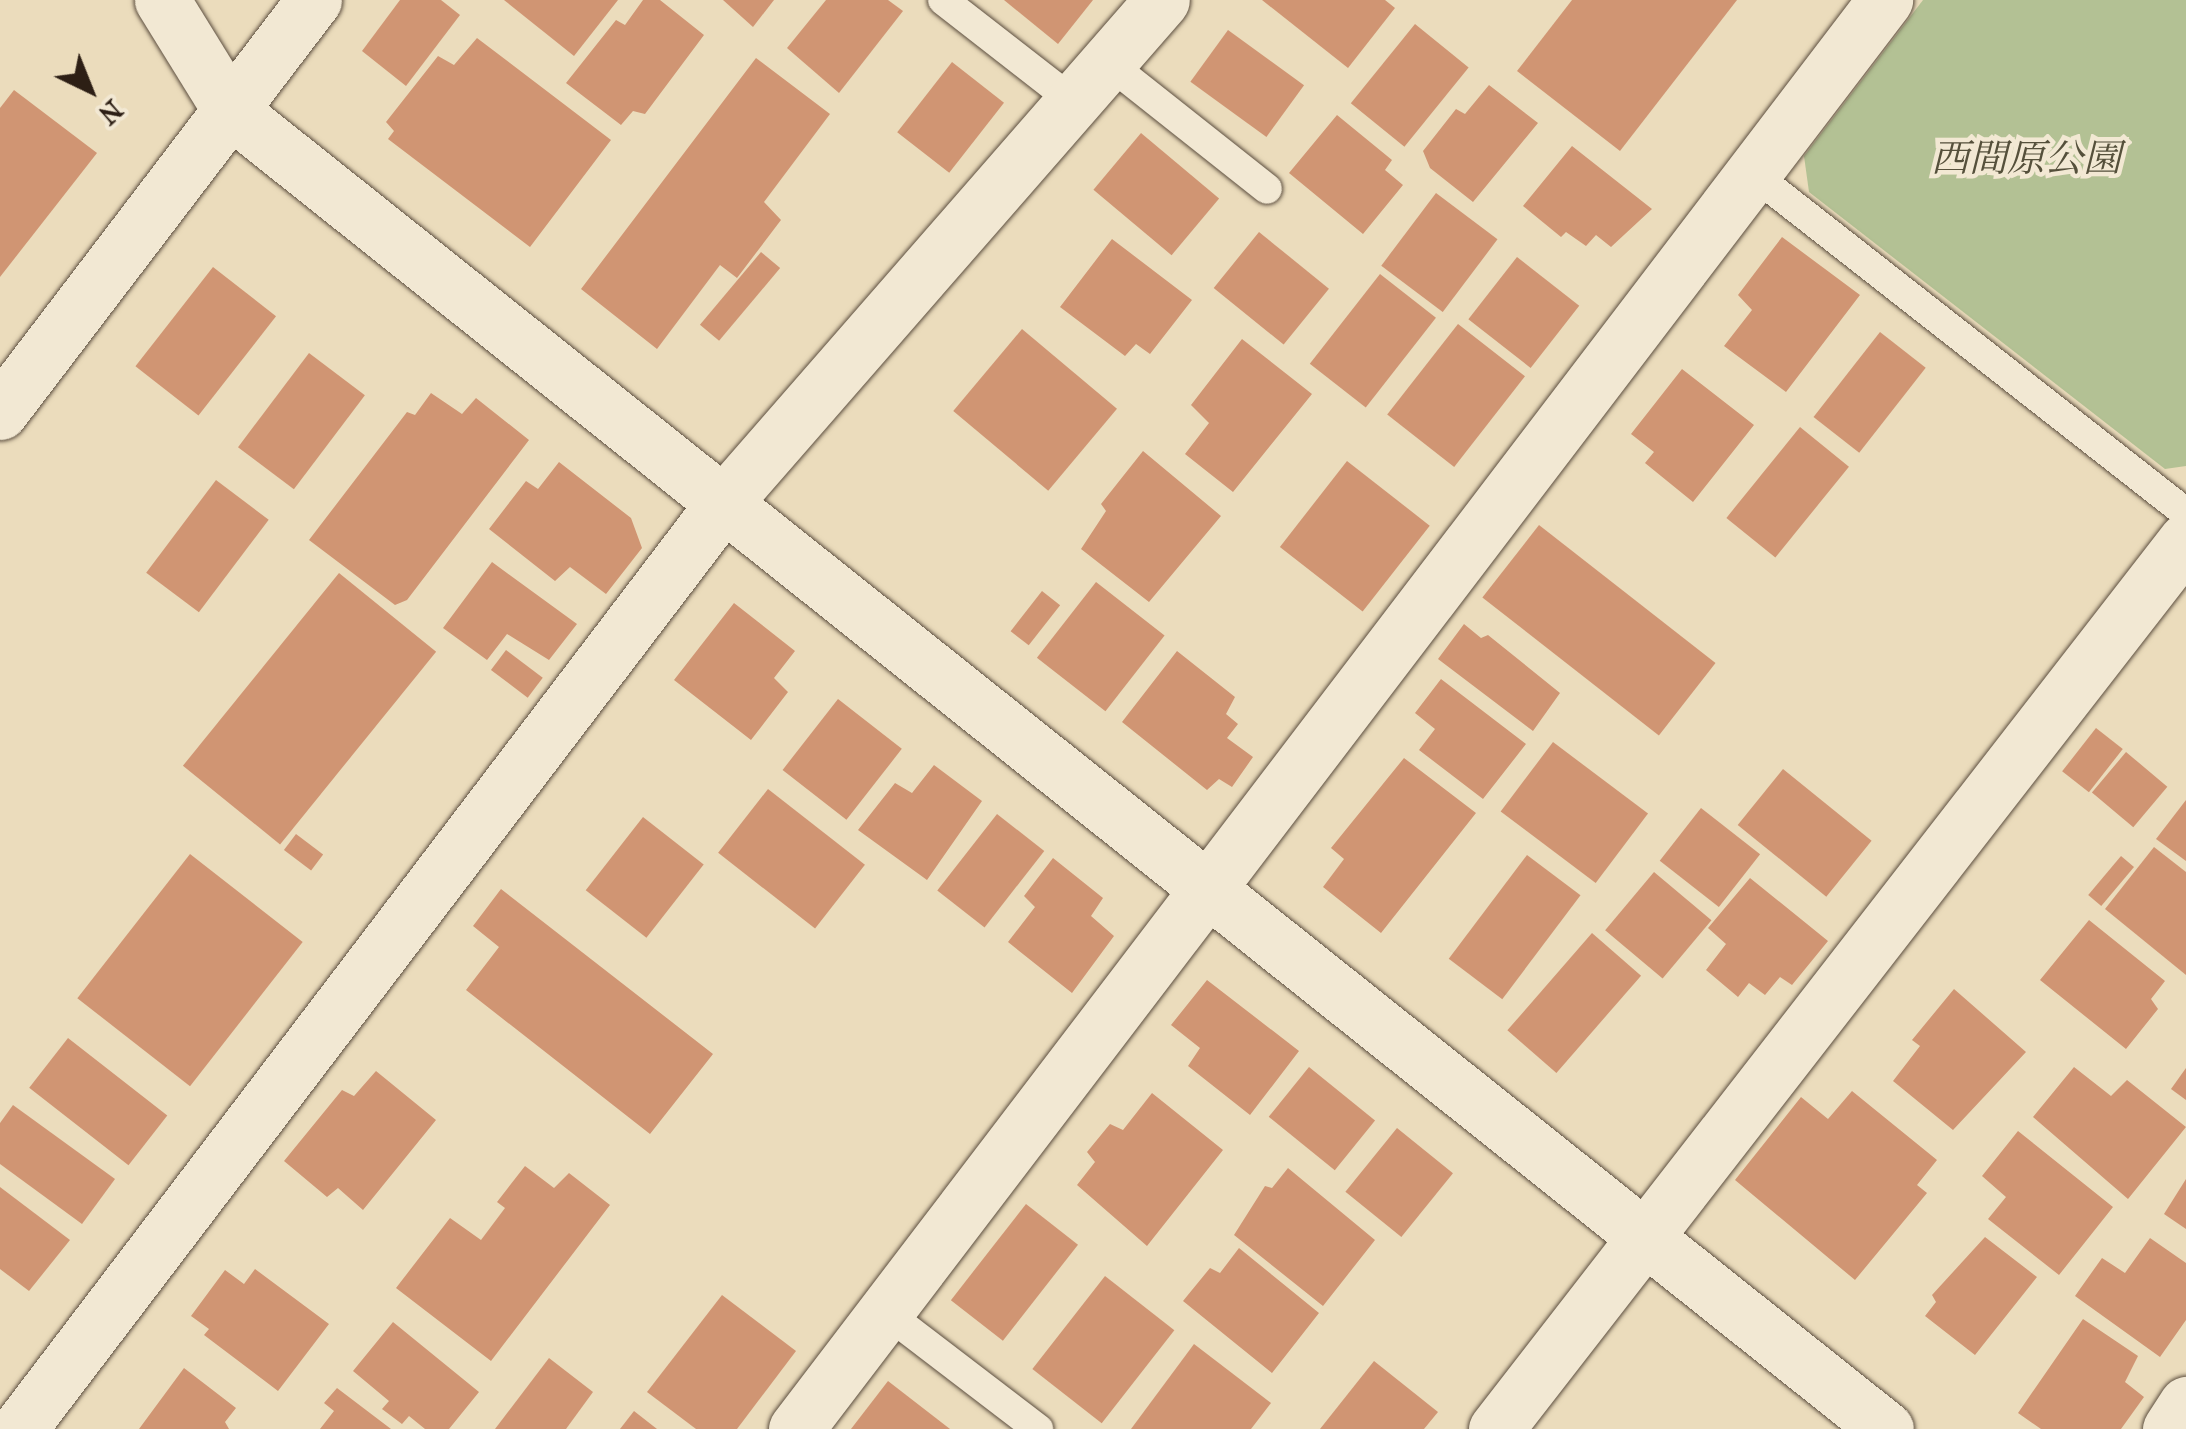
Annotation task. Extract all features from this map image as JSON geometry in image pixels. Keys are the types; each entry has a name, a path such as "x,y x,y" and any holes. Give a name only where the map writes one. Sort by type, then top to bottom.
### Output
{"street":[{"path":"162,0 230,110 726,500 1886,1429"},
{"path":"0,412 314,0"},
{"path":"19,1429 726,500 1162,0"},
{"path":"796,1429 1885,0"},
{"path":"1496,1429 2186,540"},
{"path":"2170,1429 2186,1404"}],"lane":[{"path":"943,0 1091,82 1266,189"},
{"path":"1754,174 2186,513"},
{"path":"884,1312 1038,1429"}],"green space":[{"name":"西間原公園","path":"1923,0 2186,0 2186,466 2165,469 1809,192 1804,156"}],"building":[{"path":"400,0 441,0 460,15 406,86 362,51"},
{"path":"504,0 618,0 574,56"},
{"path":"643,0 660,0 704,35 645,114 633,111 621,125 566,83 616,20 625,25"},
{"path":"723,0 774,0 753,27"},
{"path":"826,0 888,0 903,11 839,93 787,48"},
{"path":"1004,0 1093,0 1058,44"},
{"path":"1262,0 1385,0 1395,8 1348,68"},
{"path":"1572,0 1737,0 1620,151 1517,71"},
{"path":"1415,24 1469,67 1404,147 1351,103"},
{"path":"1228,30 1304,85 1266,137 1190,82"},
{"path":"477,38 611,140 530,247 388,139 394,131 386,122 438,56 454,65"},
{"path":"756,58 830,114 764,202 781,220 737,278 720,265 657,349 581,289"},
{"path":"952,62 1004,103 949,173 897,132"},
{"path":"1489,85 1538,123 1473,202 1430,168 1423,151 1456,109 1465,114"},
{"path":"14,90 97,153 0,277 0,108"},
{"path":"1337,115 1392,160 1385,170 1403,185 1363,234 1289,173"},
{"path":"1141,133 1219,199 1172,255 1093,190"},
{"path":"1572,146 1652,209 1611,247 1596,235 1586,246 1566,232 1561,237 1523,206"},
{"path":"1436,193 1497,239 1443,312 1381,266"},
{"path":"1259,232 1329,289 1284,345 1214,288"},
{"path":"1782,237 1860,295 1786,392 1724,346 1752,310 1738,295"},
{"path":"1112,239 1192,300 1150,354 1136,344 1125,356 1060,307"},
{"path":"761,252 780,268 719,341 700,325"},
{"path":"1517,257 1579,306 1531,368 1468,319"},
{"path":"213,267 276,316 198,416 135,366"},
{"path":"1380,274 1436,318 1366,408 1310,364"},
{"path":"1458,324 1525,376 1454,467 1387,415"},
{"path":"1022,329 1117,409 1048,491 953,411"},
{"path":"1880,332 1926,368 1859,453 1814,417"},
{"path":"1242,339 1312,394 1233,492 1185,454 1209,423 1191,405"},
{"path":"309,353 365,395 294,489 238,447"},
{"path":"1682,369 1754,425 1693,502 1645,463 1654,452 1631,434"},
{"path":"431,393 462,414 476,398 529,440 407,600 395,605 309,540 407,412 415,415"},
{"path":"1800,427 1849,467 1775,558 1726,518"},
{"path":"1143,451 1221,516 1149,602 1081,549 1106,511 1101,504"},
{"path":"1347,461 1430,526 1363,612 1280,547"},
{"path":"559,462 631,518 642,548 606,594 570,567 555,581 489,529 526,481 538,489"},
{"path":"216,480 269,520 199,612 146,573"},
{"path":"1539,525 1716,663 1659,735 1482,597"},
{"path":"492,562 577,624 549,660 507,634 487,660 443,628"},
{"path":"339,573 436,652 280,844 183,766"},
{"path":"1096,582 1165,636 1105,711 1037,658"},
{"path":"1042,591 1060,605 1029,645 1011,631"},
{"path":"734,603 795,651 774,678 788,692 751,740 674,680"},
{"path":"1464,624 1481,638 1488,635 1560,693 1533,731 1438,659"},
{"path":"506,650 543,678 528,698 491,670"},
{"path":"1177,651 1235,697 1226,714 1238,724 1227,738 1253,757 1232,787 1219,779 1207,790 1122,722"},
{"path":"1441,679 1526,744 1483,799 1419,750 1435,729 1415,713"},
{"path":"838,699 902,749 846,820 783,770"},
{"path":"2096,728 2123,749 2089,792 2062,771"},
{"path":"1553,742 1648,814 1596,883 1501,811"},
{"path":"2126,752 2167,787 2133,827 2092,793"},
{"path":"1404,758 1476,813 1381,933 1323,887 1344,859 1331,848"},
{"path":"934,765 982,801 927,880 858,830 895,783 912,793"},
{"path":"1783,769 1872,841 1826,897 1738,825"},
{"path":"768,789 865,865 815,929 718,853"},
{"path":"2186,800 2186,861 2156,839"},
{"path":"1701,808 1760,854 1719,907 1660,861"},
{"path":"997,814 1044,851 985,927 937,890"},
{"path":"643,817 704,864 646,938 586,890"},
{"path":"296,834 323,854 311,870 284,850"},
{"path":"2154,847 2186,872 2186,975 2105,909"},
{"path":"190,854 303,942 190,1086 77,998"},
{"path":"1527,855 1581,895 1502,999 1449,959"},
{"path":"2121,856 2134,867 2101,906 2088,895"},
{"path":"1053,858 1103,898 1091,916 1114,936 1072,993 1008,942 1035,907 1024,896"},
{"path":"1654,872 1711,920 1663,978 1605,930"},
{"path":"1750,878 1828,941 1792,985 1780,977 1765,995 1749,983 1738,997 1706,970 1726,944 1708,928"},
{"path":"501,889 713,1054 650,1134 466,990 499,947 473,926"},
{"path":"2089,920 2165,981 2151,999 2158,1009 2126,1049 2040,980"},
{"path":"1592,933 1641,976 1556,1073 1507,1030"},
{"path":"1207,980 1299,1051 1250,1115 1188,1066 1200,1048 1171,1025"},
{"path":"1954,989 2026,1052 1953,1130 1893,1081 1920,1046 1912,1040"},
{"path":"68,1038 167,1116 129,1165 29,1088"},
{"path":"1309,1067 1375,1120 1335,1170 1269,1117"},
{"path":"2074,1067 2111,1096 2127,1080 2186,1127 2128,1199 2033,1117"},
{"path":"2186,1068 2186,1100 2171,1089"},
{"path":"376,1071 436,1120 363,1210 338,1188 327,1197 284,1161 342,1090 354,1096"},
{"path":"1852,1091 1937,1160 1917,1185 1927,1193 1855,1280 1735,1180 1801,1097 1828,1119"},
{"path":"1152,1093 1223,1150 1147,1246 1077,1185 1095,1162 1087,1152 1110,1124 1123,1130"},
{"path":"13,1105 115,1179 82,1224 0,1164 0,1123"},
{"path":"1397,1128 1453,1173 1401,1237 1345,1192"},
{"path":"2018,1131 2113,1207 2059,1275 1988,1219 2006,1197 1982,1176"},
{"path":"525,1166 554,1188 569,1173 610,1205 491,1361 396,1288 450,1218 481,1240 505,1208 497,1202"},
{"path":"1288,1168 1375,1240 1323,1306 1234,1235 1265,1186 1272,1188"},
{"path":"2186,1179 2186,1229 2164,1214"},
{"path":"0,1187 70,1240 29,1291 0,1269"},
{"path":"1026,1204 1078,1245 1003,1341 951,1300"},
{"path":"1985,1237 2037,1277 1975,1355 1925,1316 1936,1302 1932,1295"},
{"path":"2150,1238 2186,1263 2186,1320 2160,1357 2075,1296 2102,1258 2125,1273"},
{"path":"1239,1248 1319,1313 1272,1373 1183,1301 1210,1268 1220,1273"},
{"path":"255,1269 329,1324 278,1391 204,1335 209,1329 191,1316 225,1270 244,1284"},
{"path":"1105,1276 1174,1330 1102,1423 1032,1369"},
{"path":"722,1295 796,1351 737,1429 696,1429 647,1392"},
{"path":"2083,1319 2138,1356 2125,1382 2144,1397 2121,1429 2041,1429 2018,1413"},
{"path":"393,1322 479,1392 449,1429 425,1429 409,1416 402,1424 382,1409 389,1401 353,1371"},
{"path":"1194,1344 1271,1403 1251,1429 1131,1429"},
{"path":"549,1358 593,1392 566,1429 495,1429"},
{"path":"1374,1361 1438,1412 1424,1429 1320,1429"},
{"path":"184,1368 236,1408 225,1422 229,1429 139,1429"},
{"path":"888,1381 950,1429 851,1429"},
{"path":"337,1388 391,1429 320,1429 334,1411 324,1403"},
{"path":"634,1411 657,1429 620,1429"}]}
